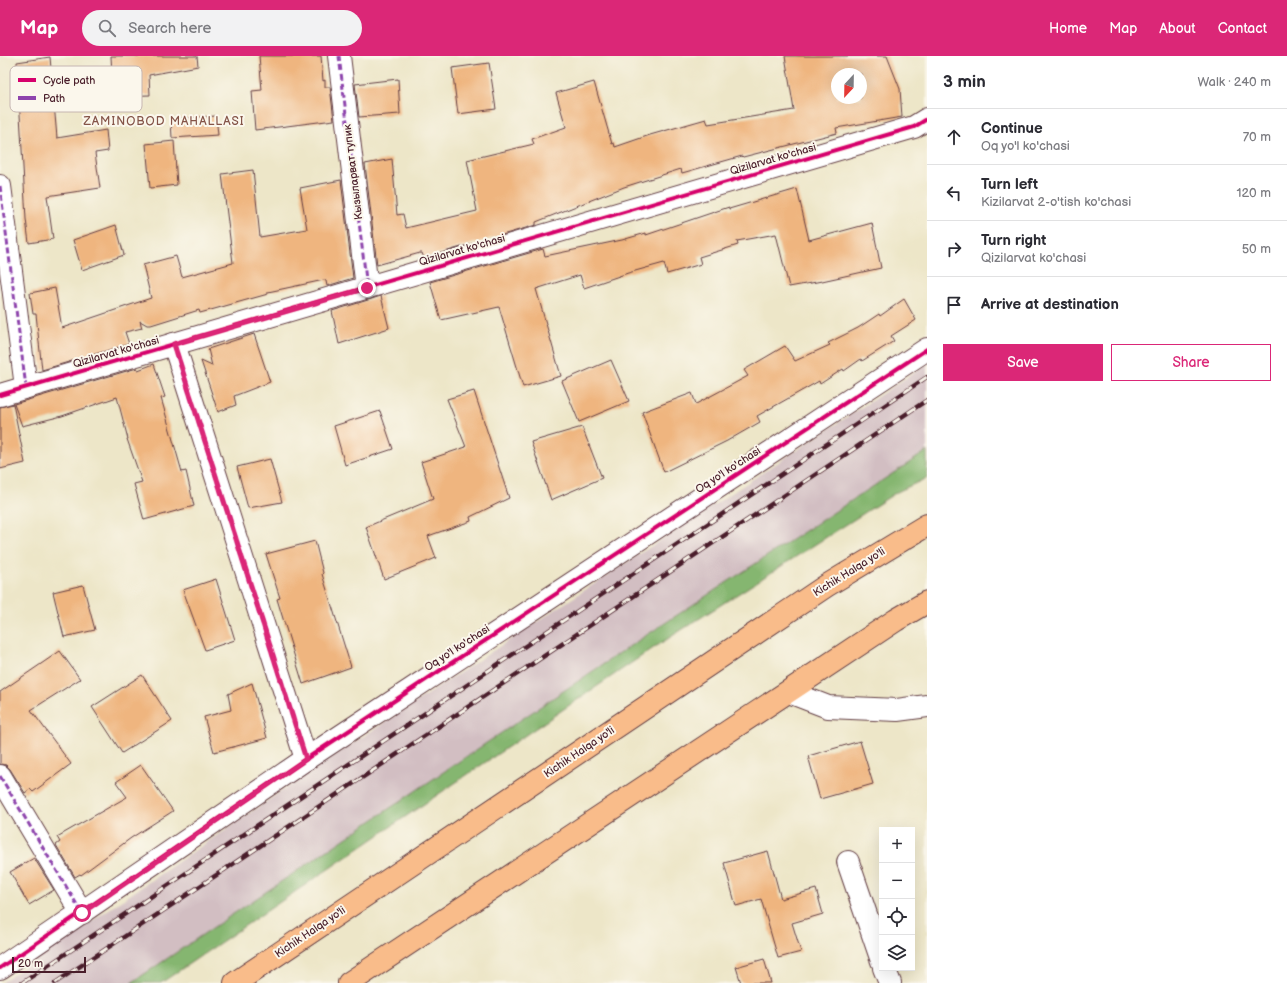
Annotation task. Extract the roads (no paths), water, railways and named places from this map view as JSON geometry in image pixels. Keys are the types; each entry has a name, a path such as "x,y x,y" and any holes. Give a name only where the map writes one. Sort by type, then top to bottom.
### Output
{"highway":[{"name":"Kichik Halqa yo'li","path":"235,983 826,586 927,526"},
{"path":"349,983 896,620 927,602"}],"street":[{"name":"Кызыларват тупик","path":"339,56 367,288"},
{"name":"Qizilarvat ko'chasi","path":"0,395 914,127 927,119"},
{"path":"0,186 26,388"},
{"path":"174,344 306,759"},
{"name":"Oq yo'l ko'chasi","path":"0,968 306,759 836,410 927,348"},
{"path":"788,692 828,707 897,710 927,706"},
{"path":"0,776 82,913"},
{"path":"848,862 879,952"},
{"path":"885,971 890,983"}],"railway":[{"path":"22,983 927,377"},
{"path":"55,983 927,400"}],"district":[{"name":"ZAMINOBOD MAHALLASI","path":"164,121"}]}
